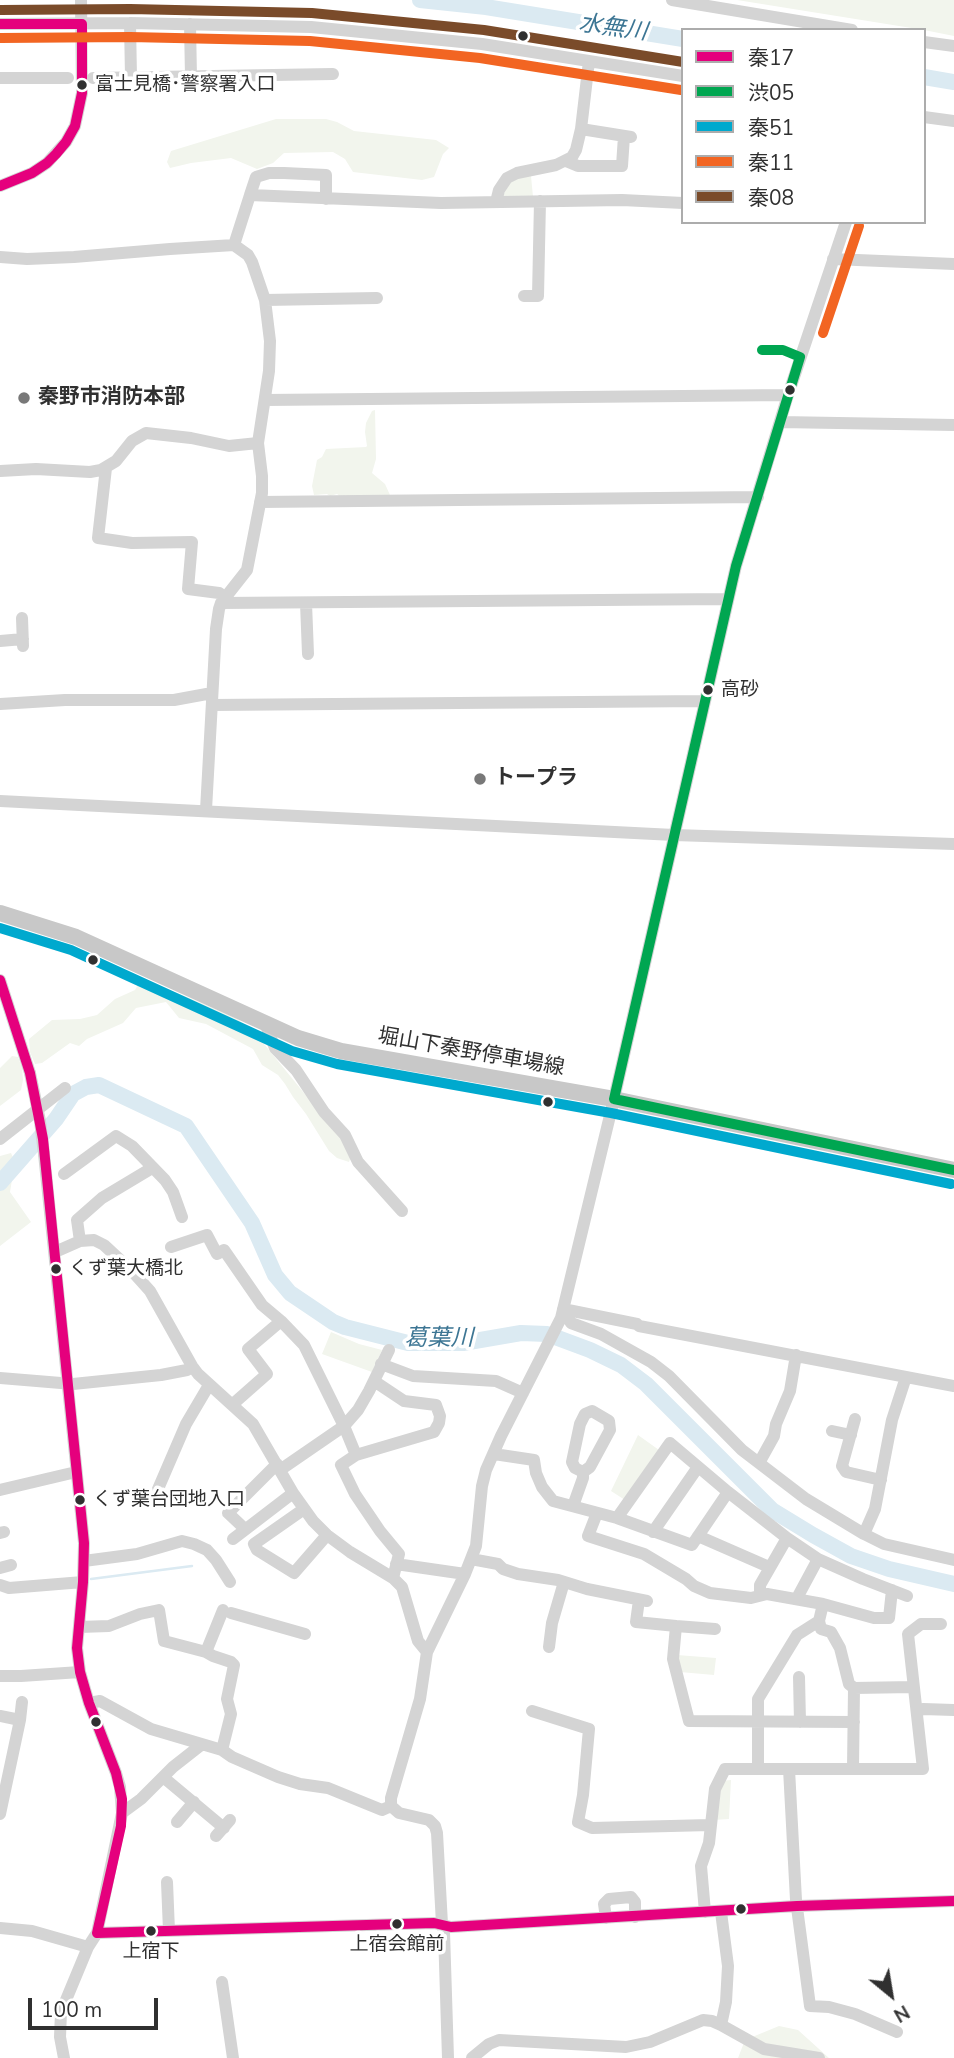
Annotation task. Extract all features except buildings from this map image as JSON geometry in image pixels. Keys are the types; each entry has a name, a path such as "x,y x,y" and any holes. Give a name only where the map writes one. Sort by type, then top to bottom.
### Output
{"main road":[{"name":"堀山下秦野停車場線","path":"0,913 76,937 298,1038 341,1051 614,1099 954,1170"}],"street":[{"path":"0,187 47,163 66,142 75,126 82,93 81,0"},
{"path":"672,0 840,28"},
{"path":"0,24 82,20 311,27 482,44 681,76"},
{"path":"130,23 131,76"},
{"path":"190,24 191,77"},
{"path":"926,42 954,46"},
{"path":"566,162 576,150 581,129 589,61"},
{"path":"93,78 333,74"},
{"path":"0,78 68,78"},
{"path":"926,117 954,121"},
{"path":"496,202 499,190 507,178 517,173 566,162 578,166 622,166 628,137 581,129"},
{"path":"233,246 256,177 270,173 327,175 326,199"},
{"path":"250,195 429,202 622,200 681,203"},
{"path":"524,296 538,296 540,201"},
{"path":"448,2058 444,1932 435,1826 429,1820 399,1813 391,1806 391,1798 420,1699 427,1652 476,1546 482,1486 494,1454 563,1313 736,566 788,395 845,224"},
{"path":"0,257 74,257 170,248 233,246 248,254 265,300 270,341 269,371 258,443 262,475 260,502 247,570 223,601 216,629 206,810"},
{"path":"833,259 954,264"},
{"path":"265,300 377,298"},
{"path":"265,400 788,395"},
{"path":"780,422 954,425"},
{"path":"0,471 36,469 90,472 106,468 116,461 132,441 146,433 229,446 258,443"},
{"path":"106,468 98,538 132,543 192,542 188,589 219,593 223,601"},
{"path":"260,502 758,498"},
{"path":"223,601 306,603 728,599"},
{"path":"306,603 308,654"},
{"path":"0,641 23,642 22,618"},
{"path":"0,704 65,700 212,699 705,701"},
{"path":"0,801 674,835 954,844"},
{"path":"0,979 30,1073 44,1154 84,1561 78,1648 80,1672 116,1773 122,1813 97,1933 88,1947 61,2012 60,2036 64,2058"},
{"path":"265,1023 275,1048 296,1070 324,1112 345,1135 358,1161 402,1211"},
{"path":"0,1139 65,1088"},
{"path":"64,1174 116,1136 132,1146 165,1180 173,1192 181,1217"},
{"path":"80,1241 77,1220 102,1198 152,1168"},
{"path":"171,1247 207,1235 216,1254 225,1250 262,1305 304,1345 356,1455"},
{"path":"55,1252 80,1241 94,1240 104,1245 150,1291 192,1366 253,1424 304,1509 327,1535 393,1578 402,1587 418,1641 427,1652"},
{"path":"563,1313 637,1324 954,1386"},
{"path":"563,1313 571,1323 601,1334 651,1362 669,1376 742,1450 806,1499 884,1544 954,1560"},
{"path":"233,1404 267,1374 248,1349 281,1321"},
{"path":"245,1529 228,1513 278,1467 344,1426 358,1410 389,1350"},
{"path":"759,1463 775,1436 776,1424 786,1415 796,1355"},
{"path":"381,1364 413,1376 496,1381 523,1393"},
{"path":"0,1378 68,1384 160,1376 187,1370 192,1366"},
{"path":"864,1534 875,1509 892,1420 905,1377"},
{"path":"374,1381 404,1401 436,1405 440,1416 439,1423 430,1434 356,1455 341,1465 355,1494 399,1554 393,1578"},
{"path":"176,1501 155,1496 186,1424 209,1385"},
{"path":"855,1419 842,1466 846,1472 881,1480"},
{"path":"832,1431 851,1434"},
{"path":"617,1518 670,1443 728,1492 818,1559 907,1596"},
{"path":"494,1454 534,1460 542,1487 553,1501 617,1518 692,1545 728,1492"},
{"path":"637,1552 648,1530 698,1467"},
{"path":"0,1490 76,1472"},
{"path":"573,1506 583,1472"},
{"path":"233,1539 293,1493"},
{"path":"304,1509 254,1544 257,1550 294,1573 327,1535"},
{"path":"597,1513 588,1536 637,1552 710,1593 751,1598 760,1594 797,1598 874,1618 889,1618 892,1590"},
{"path":"698,1536 769,1567"},
{"path":"760,1594 760,1585 787,1538"},
{"path":"84,1561 137,1554 182,1541 207,1550 230,1582"},
{"path":"471,1559 498,1564 503,1569 518,1574 643,1600 636,1622 715,1629"},
{"path":"797,1598 818,1559"},
{"path":"396,1564 465,1574"},
{"path":"0,1588 83,1582"},
{"path":"554,1641 552,1623 564,1582"},
{"path":"823,1604 818,1621 821,1629 831,1632 840,1648 849,1684 854,1688 913,1687"},
{"path":"79,1627 109,1626 159,1610 164,1641 206,1652 234,1665 228,1692 231,1714 222,1751"},
{"path":"206,1652 227,1612 304,1634"},
{"path":"758,1769 758,1699 797,1635 818,1621"},
{"path":"705,1912 701,1867 709,1843 715,1789 725,1769 923,1769 908,1634 921,1624 941,1624"},
{"path":"676,1626 673,1659 689,1721 854,1722"},
{"path":"0,1676 80,1672"},
{"path":"799,1677 800,1722"},
{"path":"853,1769 854,1688"},
{"path":"89,1703 100,1701 130,1716 137,1723 222,1751 278,1777 300,1784 328,1788 382,1810 391,1806"},
{"path":"0,1814 22,1702"},
{"path":"917,1712 923,1709 954,1710"},
{"path":"532,1711 589,1729 578,1822 592,1828 710,1825"},
{"path":"0,1716 20,1720"},
{"path":"122,1813 201,1745"},
{"path":"789,1769 797,1906 810,2006 829,2007 855,2014 897,2032"},
{"path":"163,1777 223,1828"},
{"path":"177,1822 194,1802"},
{"path":"167,1882 169,1931"},
{"path":"606,1918 604,1904 610,1899 631,1897 635,1902 635,1917"},
{"path":"97,1933 442,1924 451,1927 797,1906 954,1900"},
{"path":"721,1912 728,1966 726,2002 721,2025"},
{"path":"0,1927 32,1931 88,1947"},
{"path":"222,1982 233,2058"},
{"path":"472,2058 489,2044 499,2040 626,2047 650,2042 703,2020 721,2025 764,2049 819,2058"}],"shaded area":[{"path":"737,0 954,0 954,36 926,30 926,28 912,28"},
{"path":"276,119 326,119 354,131 436,140 449,148 443,154 434,177 422,180 353,172 345,159 333,152 284,153 273,163 257,169 231,158 170,168 167,162 171,151"},
{"path":"531,176 533,197 504,197 510,183 515,179"},
{"path":"375,410 376,459 372,473 385,484 390,495 314,495 312,486 317,460 326,449 366,447 366,423"},
{"path":"140,981 187,997 234,1017 251,1028 344,1142 351,1156 349,1162 337,1158 329,1151 285,1084 278,1075 262,1065 253,1049 206,1024 179,1018 166,1002 136,1008 123,1023 87,1039 79,1046 70,1043 42,1063 35,1064 29,1039 52,1020 97,1015 115,999 135,990"},
{"path":"12,1056 18,1057 22,1068 21,1090 0,1106 0,1068"},
{"path":"11,1153 15,1162 10,1192 31,1222 0,1246 0,1156"},
{"path":"331,1332 382,1350 372,1372 322,1354"},
{"path":"638,1435 659,1450 625,1500 611,1491"},
{"path":"677,1655 716,1658 714,1675 680,1672"},
{"path":"731,1780 729,1819 713,1820 721,1781"},
{"path":"779,2026 798,2030 829,2058 738,2058 745,2040"}],"waterway":[{"name":"水無川","path":"420,0 486,7 681,39"},
{"name":"水無川","path":"926,77 954,82"},
{"name":"葛葉川","path":"0,1183 56,1119 73,1094 86,1087 99,1085 186,1126 252,1223 275,1275 290,1293 333,1322 408,1343 463,1343 521,1333 547,1334 590,1350 621,1365 646,1384 772,1510 851,1556 889,1569 954,1584"},
{"path":"91,1579 192,1566"}],"transit line":[{"name":"秦08","path":"0,10 130,9 312,13 484,30 681,62"},
{"name":"秦17","path":"0,24 82,24 82,93 75,126 66,142 47,163 32,173 0,186"},
{"name":"秦11","path":"0,38 130,37 310,41 480,58 681,90"},
{"name":"秦11","path":"823,333 859,226"},
{"name":"渋05","path":"762,350 783,350 800,357 736,566 614,1099 954,1170"},
{"name":"秦51","path":"0,928 71,950 292,1051 337,1064 611,1113 951,1184"},
{"name":"秦17","path":"0,980 30,1073 43,1139 84,1543 77,1648 80,1672 116,1773 122,1799 121,1826 97,1933 434,1923 451,1927 797,1906 954,1901"}],"place":[{"name":"富士見橋･警察署入口","path":"82,85"},
{"name":"秦野市消防本部","path":"24,398"},
{"name":"高砂","path":"708,690"},
{"name":"トープラ","path":"480,779"},
{"name":"くず葉大橋北","path":"56,1269"},
{"name":"くず葉台団地入口","path":"80,1500"},
{"name":"上宿会館前","path":"397,1924"},
{"name":"上宿下","path":"151,1931"}]}
